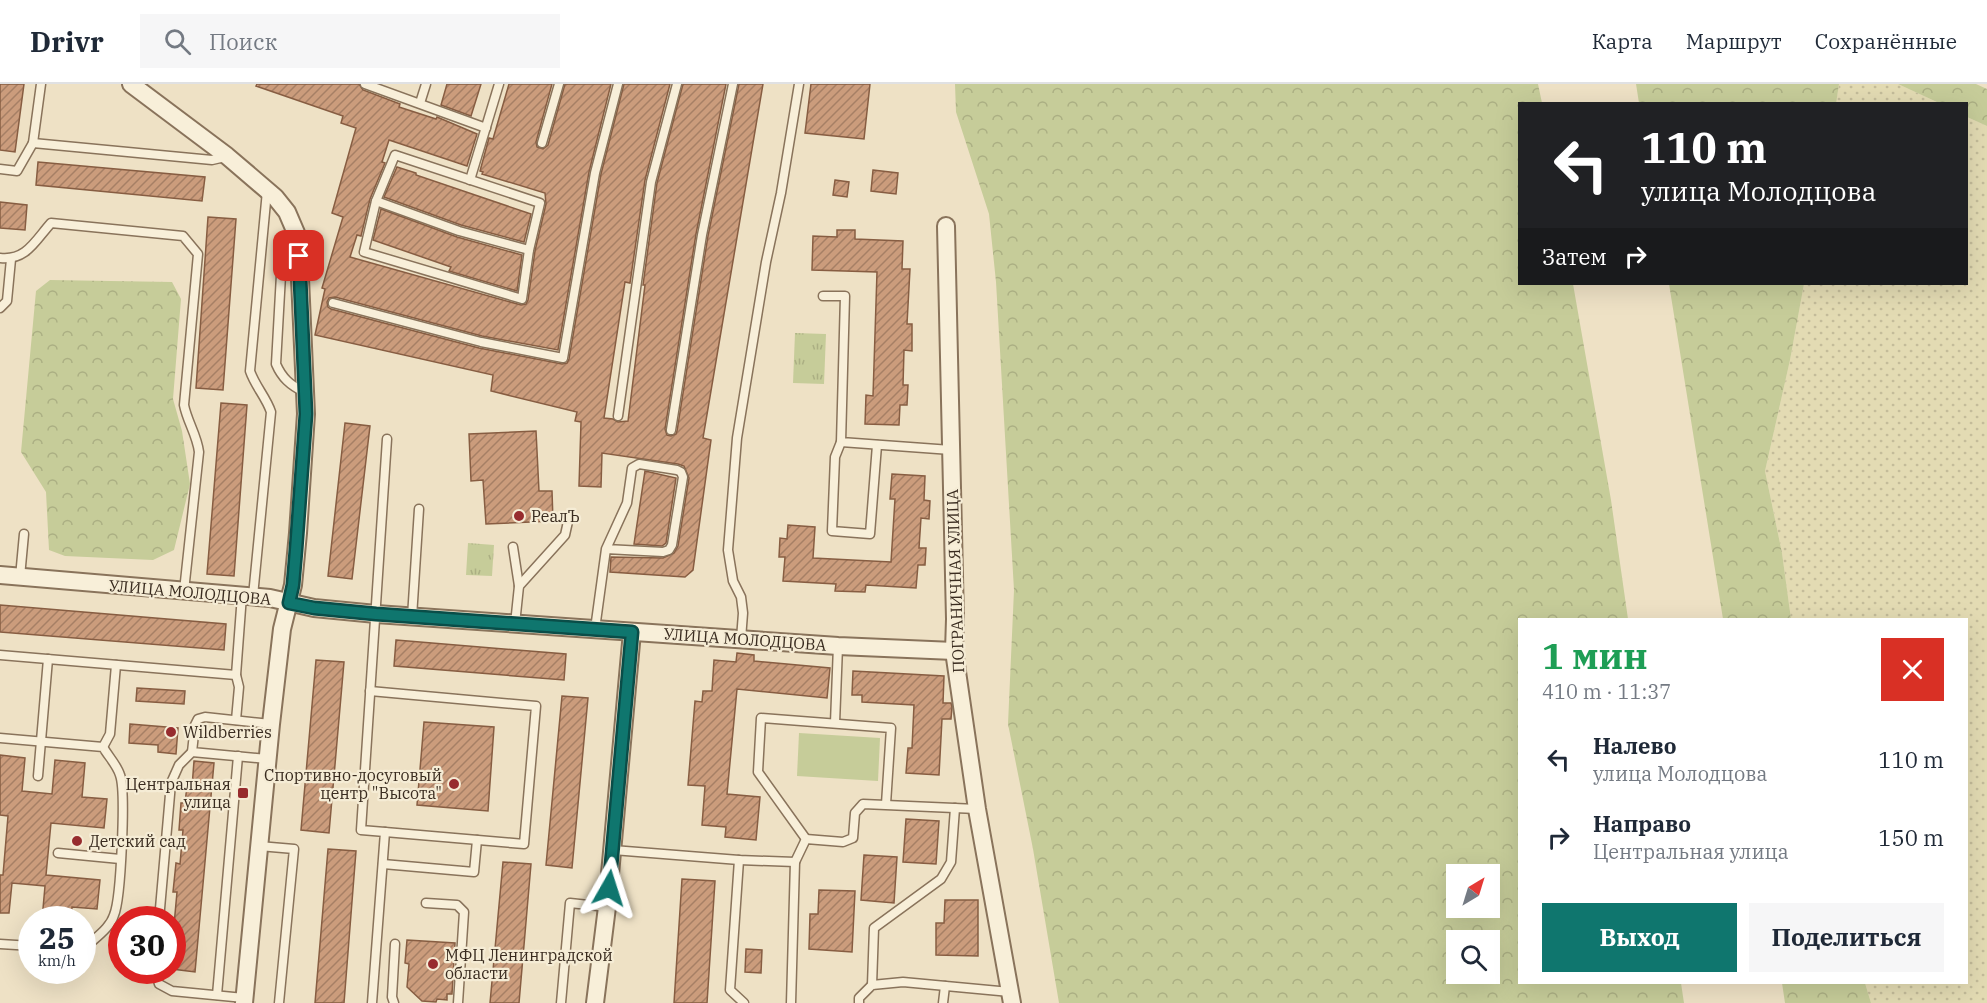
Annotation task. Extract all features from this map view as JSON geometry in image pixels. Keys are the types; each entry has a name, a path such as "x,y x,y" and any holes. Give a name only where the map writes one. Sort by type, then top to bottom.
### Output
{"street":[{"path":"131,84 227,156 267,190 287,212 296,233 299,256 306,414 298,533 293,585 282,629 271,724 244,1000"},
{"name":"ПОГРАНИЧНАЯ УЛИЦА","path":"945,226 954,651 977,809 1011,997"},
{"name":"УЛИЦА МОЛОДЦОВА","path":"0,575 270,598 314,608 412,617 954,651"},
{"path":"595,1003 613,850 632,632"}],"lane":[{"path":"0,169 17,171 33,143 40,84"},
{"path":"365,84 486,128"},
{"path":"420,103 426,84"},
{"path":"470,180 499,84"},
{"path":"542,143 559,84"},
{"path":"333,303 481,342 563,358 595,173 618,84"},
{"path":"618,416 651,182 677,84"},
{"path":"671,430 702,235 733,84"},
{"path":"741,639 743,613 741,597 733,581 728,550 737,438 765,262 781,194 799,84"},
{"path":"33,143 212,160 227,156"},
{"path":"395,155 470,180 540,203 529,250 522,298 364,252 376,201 395,155"},
{"path":"236,720 239,687 236,675 271,412 267,400 255,384 250,371 267,190"},
{"path":"376,201 459,231 529,250"},
{"path":"0,258 10,259 23,256 51,223 183,236 198,254 184,405 200,452 184,591"},
{"path":"299,256 286,265 281,275 276,364 281,376 292,386 304,392"},
{"path":"0,308 7,301 10,259"},
{"path":"823,296 845,296 841,442 835,457 832,531 870,534 877,445"},
{"path":"370,691 536,706 524,844 361,830 370,691 376,614 387,439"},
{"path":"841,442 951,450"},
{"path":"595,629 606,549 627,503 632,468 635,465 649,466 681,472 672,545 669,550 663,552 606,549"},
{"path":"412,617 419,509"},
{"path":"519,586 565,535 569,517"},
{"path":"20,577 24,534"},
{"path":"513,547 519,586 515,624"},
{"path":"835,723 838,645"},
{"path":"0,656 236,675"},
{"path":"38,776 48,659"},
{"path":"103,747 110,734 116,665"},
{"path":"160,906 171,783 179,765 192,752 195,725 198,719 205,717 271,724"},
{"path":"886,804 891,728 761,718 758,772 806,838 843,842 853,838 855,813 862,804 977,809"},
{"path":"0,738 103,747"},
{"path":"96,937 110,923 115,913 123,793 120,775 103,747"},
{"path":"192,752 267,759"},
{"path":"217,995 238,756"},
{"path":"849,1003 859,1001 872,985 874,928 941,879 951,862 955,808"},
{"path":"372,1003 385,832"},
{"path":"791,1003 795,861 806,838"},
{"path":"383,864 474,872 477,840"},
{"path":"259,846 294,849 279,1003"},
{"path":"613,850 739,860 795,861"},
{"path":"58,854 120,859"},
{"path":"739,860 730,990 744,1003"},
{"path":"426,903 457,904 464,912 458,1003"},
{"path":"561,1003 570,903 607,907"},
{"path":"0,944 18,945"},
{"path":"394,1003 392,997 395,944"},
{"path":"872,985 903,982 945,986 1011,997"},
{"path":"159,984 172,991 244,1000"},
{"path":"943,1003 945,986"}],"shaded area":[{"path":"1839,84 1898,84 1937,102 1836,102"},
{"path":"1968,117 1987,126 1987,1003 1871,1003 1865,984 1968,984 1968,618 1791,618 1782,553 1765,471 1804,285 1968,285"}],"green space":[{"path":"955,84 1538,84 1542,102 1518,102 1518,285 1573,285 1611,500 1628,618 1518,618 1518,984 1681,984 1684,1003 1059,1003 1033,849 1008,724 1014,590 996,282 989,214 956,112"},
{"path":"1636,84 1839,84 1836,102 1639,102"},
{"path":"1898,84 1976,84 1987,89 1987,126 1968,117 1968,102 1937,102"},
{"path":"50,280 172,282 181,299 173,399 182,431 190,484 174,550 153,560 65,556 49,550 46,492 21,452 36,291"},
{"path":"1669,285 1804,285 1765,471 1782,553 1791,618 1723,618"},
{"path":"795,333 826,334 824,384 793,383"},
{"path":"468,543 494,545 492,576 466,575"},
{"path":"799,733 880,738 878,781 797,776"},
{"path":"1782,984 1865,984 1871,1003 1785,1003"}],"building":[{"path":"0,84 24,84 15,152 0,150"},
{"path":"257,84 359,84 363,90 400,104 399,107 436,119 437,117 477,134 467,166 389,140 382,162 385,163 370,199 361,236 357,235 350,257 521,305 526,304 528,300 535,251 546,204 545,193 482,174 483,172 480,171 489,138 493,139 509,84 552,84 536,142 537,147 543,149 548,145 565,84 611,84 589,172 558,350 482,336 335,297 329,298 327,302 331,309 479,348 562,364 567,363 569,359 601,174 624,84 670,84 645,180 630,283 625,282 604,418 618,422 628,421 657,183 683,84 726,84 696,234 665,429 667,435 671,436 677,431 708,236 739,84 763,84 703,438 711,440 693,570 685,577 610,572 611,557 663,558 674,553 678,546 689,478 684,466 602,453 601,487 579,486 581,422 575,421 577,412 491,391 493,375 315,335 325,289 322,288 343,217 332,213 356,128 341,123 343,116 256,86"},
{"path":"447,84 481,84 471,116 441,105"},
{"path":"811,84 870,84 864,139 805,133"},
{"path":"38,162 205,177 202,201 36,185"},
{"path":"397,167 531,214 524,242 461,225 384,197"},
{"path":"873,170 898,173 896,194 871,191"},
{"path":"835,180 849,182 847,197 833,195"},
{"path":"0,202 27,205 25,230 0,228"},
{"path":"381,209 457,237 522,255 517,291 449,271 451,267 373,240"},
{"path":"208,217 236,219 223,390 196,388"},
{"path":"837,230 855,230 855,239 903,241 902,269 910,269 907,324 912,324 912,351 904,350 903,385 908,385 907,405 900,405 899,425 865,424 866,395 873,396 877,272 812,270 813,236 837,237"},
{"path":"221,403 247,405 234,576 207,574"},
{"path":"345,423 370,426 352,579 328,576"},
{"path":"536,431 539,491 552,491 553,521 486,524 483,480 471,481 469,434"},
{"path":"645,471 676,478 666,543 662,546 634,544"},
{"path":"892,474 925,476 924,500 930,501 929,519 921,518 919,548 926,548 925,565 918,565 916,588 866,585 865,592 835,591 836,584 783,581 785,557 779,557 780,538 787,539 788,525 815,527 813,558 891,562 895,499 890,499"},
{"path":"0,605 226,624 224,650 0,632"},
{"path":"396,640 566,654 564,680 394,666"},
{"path":"737,653 754,655 754,661 830,668 827,698 737,689 727,794 760,797 756,840 725,837 726,827 702,825 705,786 688,785 695,701 702,702 703,691 712,691 714,660 736,662"},
{"path":"316,660 344,662 329,833 301,830"},
{"path":"853,671 944,676 943,703 951,703 952,707 951,719 942,719 939,775 906,773 908,748 912,748 914,705 862,702 862,695 852,695"},
{"path":"137,688 185,691 184,704 136,701"},
{"path":"562,696 588,698 572,868 546,865"},
{"name":"Спортивно-досуговый центр \"Высота\"","path":"424,722 494,727 488,811 417,805"},
{"path":"130,724 178,728 176,754 158,752 158,745 129,743"},
{"path":"0,755 25,758 22,791 52,794 55,760 85,763 82,797 107,799 104,828 51,823 46,875 100,880 97,909 96,906 43,906 45,886 12,883 9,913 0,913 0,875 3,875 8,816 0,815"},
{"path":"194,761 214,763 195,972 186,971 186,906 176,906 177,892 173,892 176,863 180,864 183,830 179,830 181,803 185,803 187,786 192,787"},
{"path":"906,819 939,821 936,864 903,862"},
{"path":"328,849 356,851 344,1003 315,1003"},
{"path":"864,855 897,857 894,903 861,900"},
{"path":"503,862 531,864 519,1003 490,1003"},
{"path":"682,879 715,881 707,1003 674,1003"},
{"path":"819,890 855,891 852,952 809,949 810,914 818,914"},
{"path":"945,900 978,900 978,956 936,955 936,923 944,923"},
{"path":"407,940 455,943 452,994 447,994 447,1000 422,1001 407,987 409,964 405,963"},
{"path":"746,949 762,950 761,973 745,972"}],"place":[{"name":"РеалЪ","path":"519,516"},
{"name":"Wildberries","path":"171,732"},
{"name":"Спортивно-досуговый центр \"Высота\"","path":"454,784"},
{"name":"Центральная улица","path":"243,793"},
{"name":"Детский сад","path":"77,841"},
{"name":"МФЦ Ленинградской области","path":"433,964"}],"route":[{"path":"299,256 301,344 306,414 293,585 289,603 314,608 376,614 632,632 609,888"}]}
